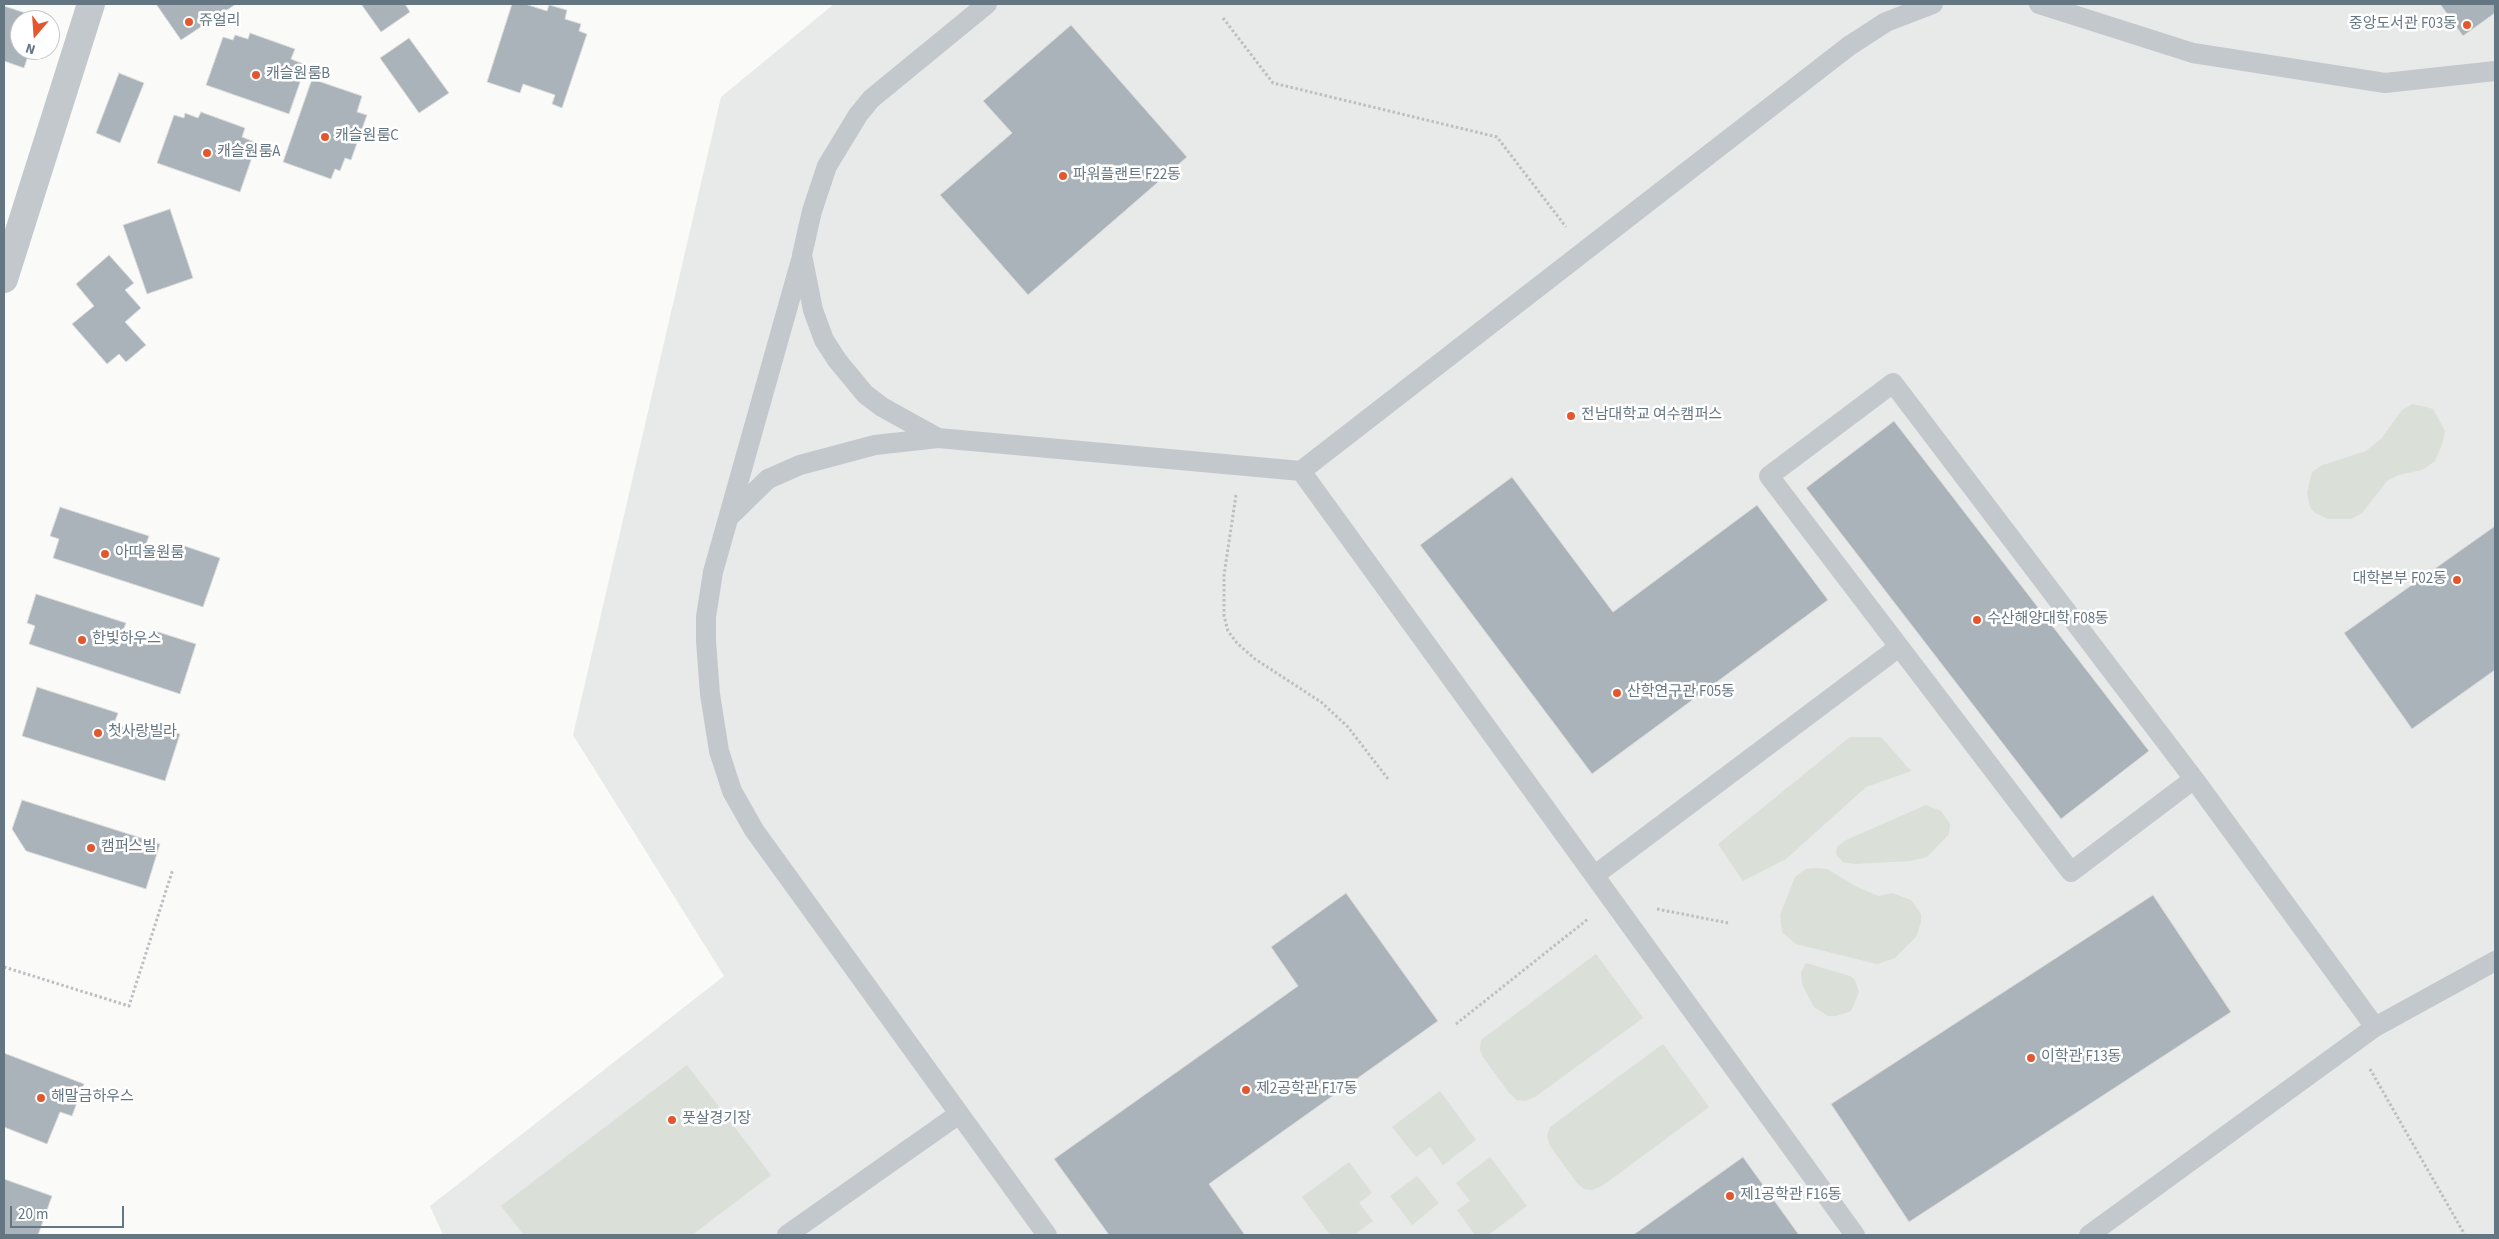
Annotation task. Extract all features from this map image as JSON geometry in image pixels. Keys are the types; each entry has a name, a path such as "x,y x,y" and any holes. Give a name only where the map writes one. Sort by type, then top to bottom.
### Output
{"street":[{"path":"4,279 92,4"}],"lane":[{"path":"987,4 887,83 858,115 836,148 824,174 812,211 802,256 713,572 706,618 706,641 713,722 719,751 732,791 754,830 1047,1235"},
{"path":"728,518 768,479 800,465 875,445 938,438 1302,471 1849,46 1886,22 1933,4"},
{"path":"2039,4 2193,53 2385,83 2495,71"},
{"path":"802,256 818,326 824,340 850,378 882,407 938,438"},
{"path":"2194,779 2071,872 1769,476 1893,383 2194,779 2375,1027"},
{"path":"1302,471 1855,1235"},
{"path":"1595,876 1899,647"},
{"path":"2089,1235 2375,1027 2495,961"},
{"path":"787,1235 959,1114"}],"path":[{"path":"1223,18 1273,83 1497,137 1585,251"},
{"path":"1241,465 1224,575 1224,616 1228,631 1237,643 1255,659 1321,702 1348,727 1388,779"},
{"path":"4,967 129,1006 173,869"},
{"path":"1456,1024 1612,900"},
{"path":"1666,911 1728,924"},
{"path":"2355,1042 2465,1235"}],"shaded area":[{"name":"전남대학교 여수캠퍼스","path":"834,4 2495,4 2495,1235 443,1235 430,1206 724,976 573,735 721,97"},
{"path":"2413,404 2433,409 2445,431 2442,445 2435,461 2422,470 2398,475 2387,481 2362,513 2351,519 2328,519 2315,513 2310,507 2307,493 2312,472 2323,465 2366,451 2381,439 2402,410"},
{"path":"1850,737 1881,737 1911,771 1866,787 1786,859 1743,881 1718,844"},
{"path":"1926,805 1941,811 1950,824 1949,834 1927,857 1910,861 1854,864 1843,862 1836,854 1837,847 1846,840"},
{"path":"1806,869 1827,869 1859,888 1879,896 1892,893 1911,900 1921,914 1921,922 1916,937 1895,958 1877,964 1796,944 1782,932 1780,915 1795,877"},
{"path":"1596,954 1643,1018 1535,1097 1525,1101 1517,1100 1509,1093 1483,1057 1480,1050 1481,1040"},
{"path":"1806,963 1850,976 1855,980 1859,992 1851,1011 1836,1016 1828,1016 1814,1007 1802,984 1801,972"},
{"path":"1663,1044 1709,1107 1602,1186 1592,1190 1584,1189 1577,1183 1550,1146 1547,1136 1550,1127"},
{"name":"풋살경기장","path":"687,1065 771,1175 692,1235 524,1235 501,1206"},
{"path":"1440,1091 1476,1140 1443,1165 1430,1147 1416,1157 1392,1127"},
{"path":"1490,1157 1527,1206 1488,1235 1475,1235 1457,1210 1470,1201 1456,1183"},
{"path":"1349,1162 1372,1193 1359,1203 1373,1221 1354,1235 1330,1235 1302,1197"},
{"path":"1417,1176 1439,1203 1412,1225 1390,1196"}],"building":[{"name":"쥬얼리","path":"156,4 236,4 181,40"},
{"path":"361,4 405,4 410,12 381,32"},
{"path":"512,4 525,4 547,11 549,5 567,10 565,19 581,24 579,31 587,34 562,108 552,104 555,95 523,84 520,93 487,82"},
{"name":"중앙도서관 F03동","path":"2440,4 2495,4 2495,13 2463,36"},
{"path":"4,6 16,10 10,10 10,60 27,60 24,68 4,61"},
{"name":"파워플랜트 F22동","path":"1071,25 1187,157 1028,295 940,195 1012,133 983,101"},
{"name":"캐슬원룸B","path":"250,33 295,49 291,59 306,65 289,114 206,85 223,37 233,40 235,35 248,39"},
{"path":"409,38 449,93 419,113 380,58"},
{"path":"119,73 144,83 120,143 96,133"},
{"name":"캐슬원룸C","path":"312,79 362,96 357,112 367,115 351,160 345,158 340,171 335,169 331,179 283,162"},
{"name":"캐슬원룸A","path":"201,112 245,128 242,137 257,143 240,192 157,163 174,115 184,118 185,113 198,118"},
{"path":"170,209 193,278 147,294 123,225"},
{"path":"109,255 134,283 125,290 141,308 125,322 146,345 126,362 119,354 107,364 72,324 94,306 76,284"},
{"name":"수산해양대학 F08동","path":"1894,421 2149,751 2061,819 1806,488"},
{"name":"산학연구관 F05동","path":"1512,477 1613,612 1757,505 1828,600 1592,774 1420,545"},
{"name":"아띠울원룸","path":"60,507 149,536 144,550 171,558 176,543 220,558 203,607 53,558 59,539 50,536"},
{"name":"대학본부 F02동","path":"2495,526 2495,670 2412,729 2344,633"},
{"name":"한빛하우스","path":"36,594 126,623 121,636 147,645 152,630 196,644 180,694 29,644 35,626 27,623"},
{"name":"첫사랑빌라","path":"37,687 118,713 114,724 138,731 141,722 180,734 165,781 22,736"},
{"name":"캠퍼스빌","path":"22,800 160,844 146,889 26,851 12,829"},
{"name":"제2공학관 F17동","path":"1346,893 1438,1021 1209,1184 1245,1235 1109,1235 1054,1159 1298,986 1271,947"},
{"name":"이학관 F13동","path":"2153,895 2231,1012 1909,1222 1831,1104"},
{"name":"해말금하우스","path":"4,1053 84,1084 72,1116 60,1112 47,1144 4,1127"},
{"name":"제1공학관 F16동","path":"1743,1157 1799,1235 1633,1235"},
{"path":"4,1179 52,1196 38,1235 4,1235"}],"place":[{"name":"쥬얼리","path":"189,22"},
{"name":"중앙도서관 F03동","path":"2467,25"},
{"name":"캐슬원룸B","path":"256,75"},
{"name":"캐슬원룸C","path":"325,137"},
{"name":"캐슬원룸A","path":"207,153"},
{"name":"파워플랜트 F22동","path":"1063,176"},
{"name":"전남대학교 여수캠퍼스","path":"1571,416"},
{"name":"아띠울원룸","path":"105,554"},
{"name":"대학본부 F02동","path":"2457,580"},
{"name":"수산해양대학 F08동","path":"1977,620"},
{"name":"한빛하우스","path":"82,640"},
{"name":"산학연구관 F05동","path":"1617,693"},
{"name":"첫사랑빌라","path":"98,733"},
{"name":"캠퍼스빌","path":"91,848"},
{"name":"이학관 F13동","path":"2031,1058"},
{"name":"제2공학관 F17동","path":"1246,1090"},
{"name":"해말금하우스","path":"41,1098"},
{"name":"풋살경기장","path":"672,1120"},
{"name":"제1공학관 F16동","path":"1730,1196"}]}
